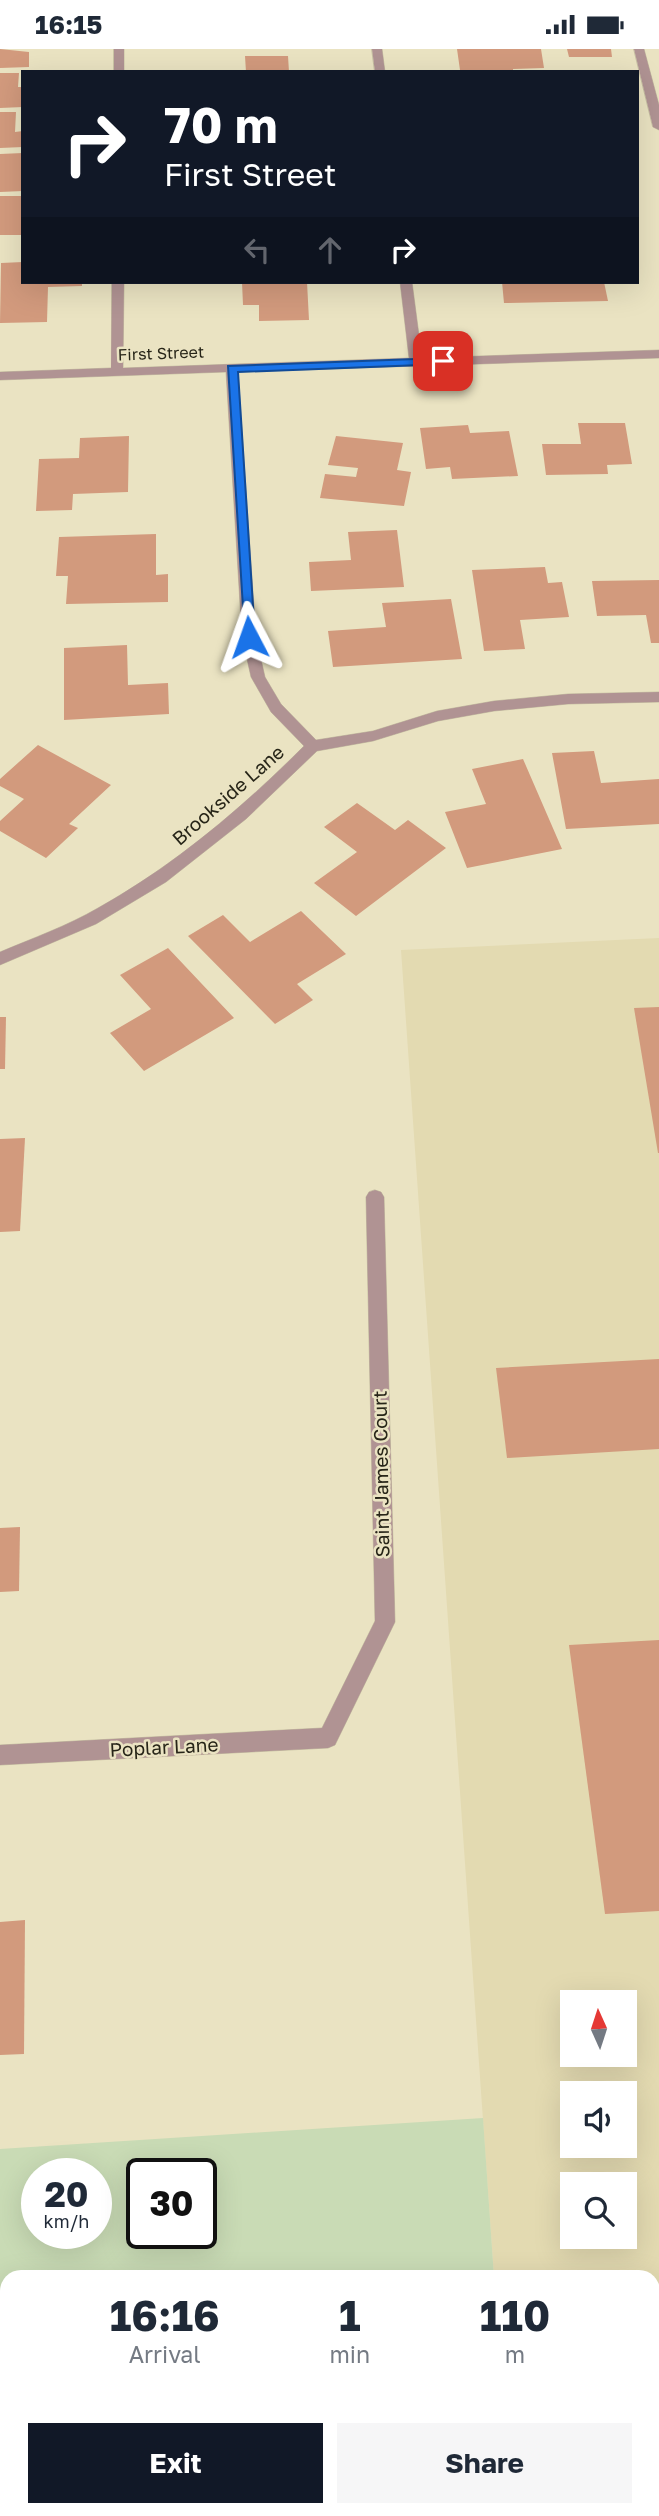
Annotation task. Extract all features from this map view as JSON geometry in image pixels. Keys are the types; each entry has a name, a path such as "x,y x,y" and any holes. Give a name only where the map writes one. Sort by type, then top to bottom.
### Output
{"street":[{"path":"119,49 119,70"},
{"path":"377,49 380,70"},
{"path":"639,49 659,127"},
{"path":"117,372 118,284"},
{"path":"406,284 416,362"},
{"name":"First Street","path":"0,376 659,354"},
{"name":"Brookside Lane","path":"0,959 103,913 208,843 278,783 313,746 276,708 258,677 249,637 232,369"},
{"path":"313,746 373,736 437,716 494,706 568,699 659,697"},
{"name":"Saint James Court","path":"328,1738 385,1622 375,1197"},
{"name":"Poplar Lane","path":"0,1755 328,1738"}],"shaded area":[{"path":"659,938 659,2270 494,2270 401,950"}],"green space":[{"path":"483,2118 494,2270 0,2270 0,2149"}],"building":[{"path":"0,49 29,52 29,67 0,68"},
{"path":"457,49 541,49 544,68 513,70 460,70"},
{"path":"567,49 611,49 612,57 569,57"},
{"path":"245,56 288,56 289,70 246,70"},
{"path":"0,73 19,73 21,107 0,108"},
{"path":"0,112 16,112 15,132 21,131 21,147 0,148"},
{"path":"21,153 21,191 0,192 0,154"},
{"path":"0,196 21,196 21,235 0,235"},
{"path":"21,262 21,284 82,286 48,287 47,322 0,323 1,263"},
{"path":"242,284 307,284 309,320 259,321 259,305 243,305"},
{"path":"502,284 604,284 608,301 504,303"},
{"path":"578,423 625,423 632,464 607,465 608,474 546,475 542,444 581,444"},
{"path":"468,425 470,433 509,431 518,476 452,479 450,467 426,469 420,428"},
{"path":"129,436 128,492 73,494 72,510 36,511 39,459 79,458 80,438"},
{"path":"336,436 403,443 397,470 411,472 404,506 320,498 325,474 356,477 358,468 328,465"},
{"path":"397,530 404,587 311,591 309,562 351,560 348,532"},
{"path":"156,534 156,575 168,574 168,602 66,604 68,576 56,576 59,537"},
{"path":"545,567 548,583 562,582 569,617 520,620 525,649 484,651 472,570"},
{"path":"659,580 659,643 651,643 646,615 597,616 592,581"},
{"path":"451,599 462,659 333,667 328,631 386,627 382,603"},
{"path":"127,645 128,685 168,683 169,714 64,720 64,648"},
{"path":"38,745 111,785 69,824 78,828 46,858 0,831 0,821 24,799 0,786 0,779"},
{"path":"594,751 601,783 659,779 659,824 566,829 552,753"},
{"path":"523,759 562,849 467,868 445,812 486,804 472,769"},
{"path":"357,803 395,830 408,820 446,848 356,916 314,883 357,852 324,827"},
{"path":"301,911 346,954 297,984 313,1000 275,1024 188,936 223,915 250,942"},
{"path":"168,948 234,1018 144,1071 110,1033 151,1009 120,975"},
{"path":"659,1007 659,1153 658,1153 634,1008"},
{"path":"0,1017 6,1017 5,1069 0,1069"},
{"path":"25,1138 20,1231 0,1232 0,1139"},
{"path":"659,1359 659,1449 507,1458 496,1368"},
{"path":"20,1527 19,1591 0,1592 0,1528"},
{"path":"659,1640 659,1911 605,1914 569,1645"},
{"path":"25,1920 24,2054 0,2055 0,1922"}],"route":[{"path":"249,637 232,369 443,361"}]}
